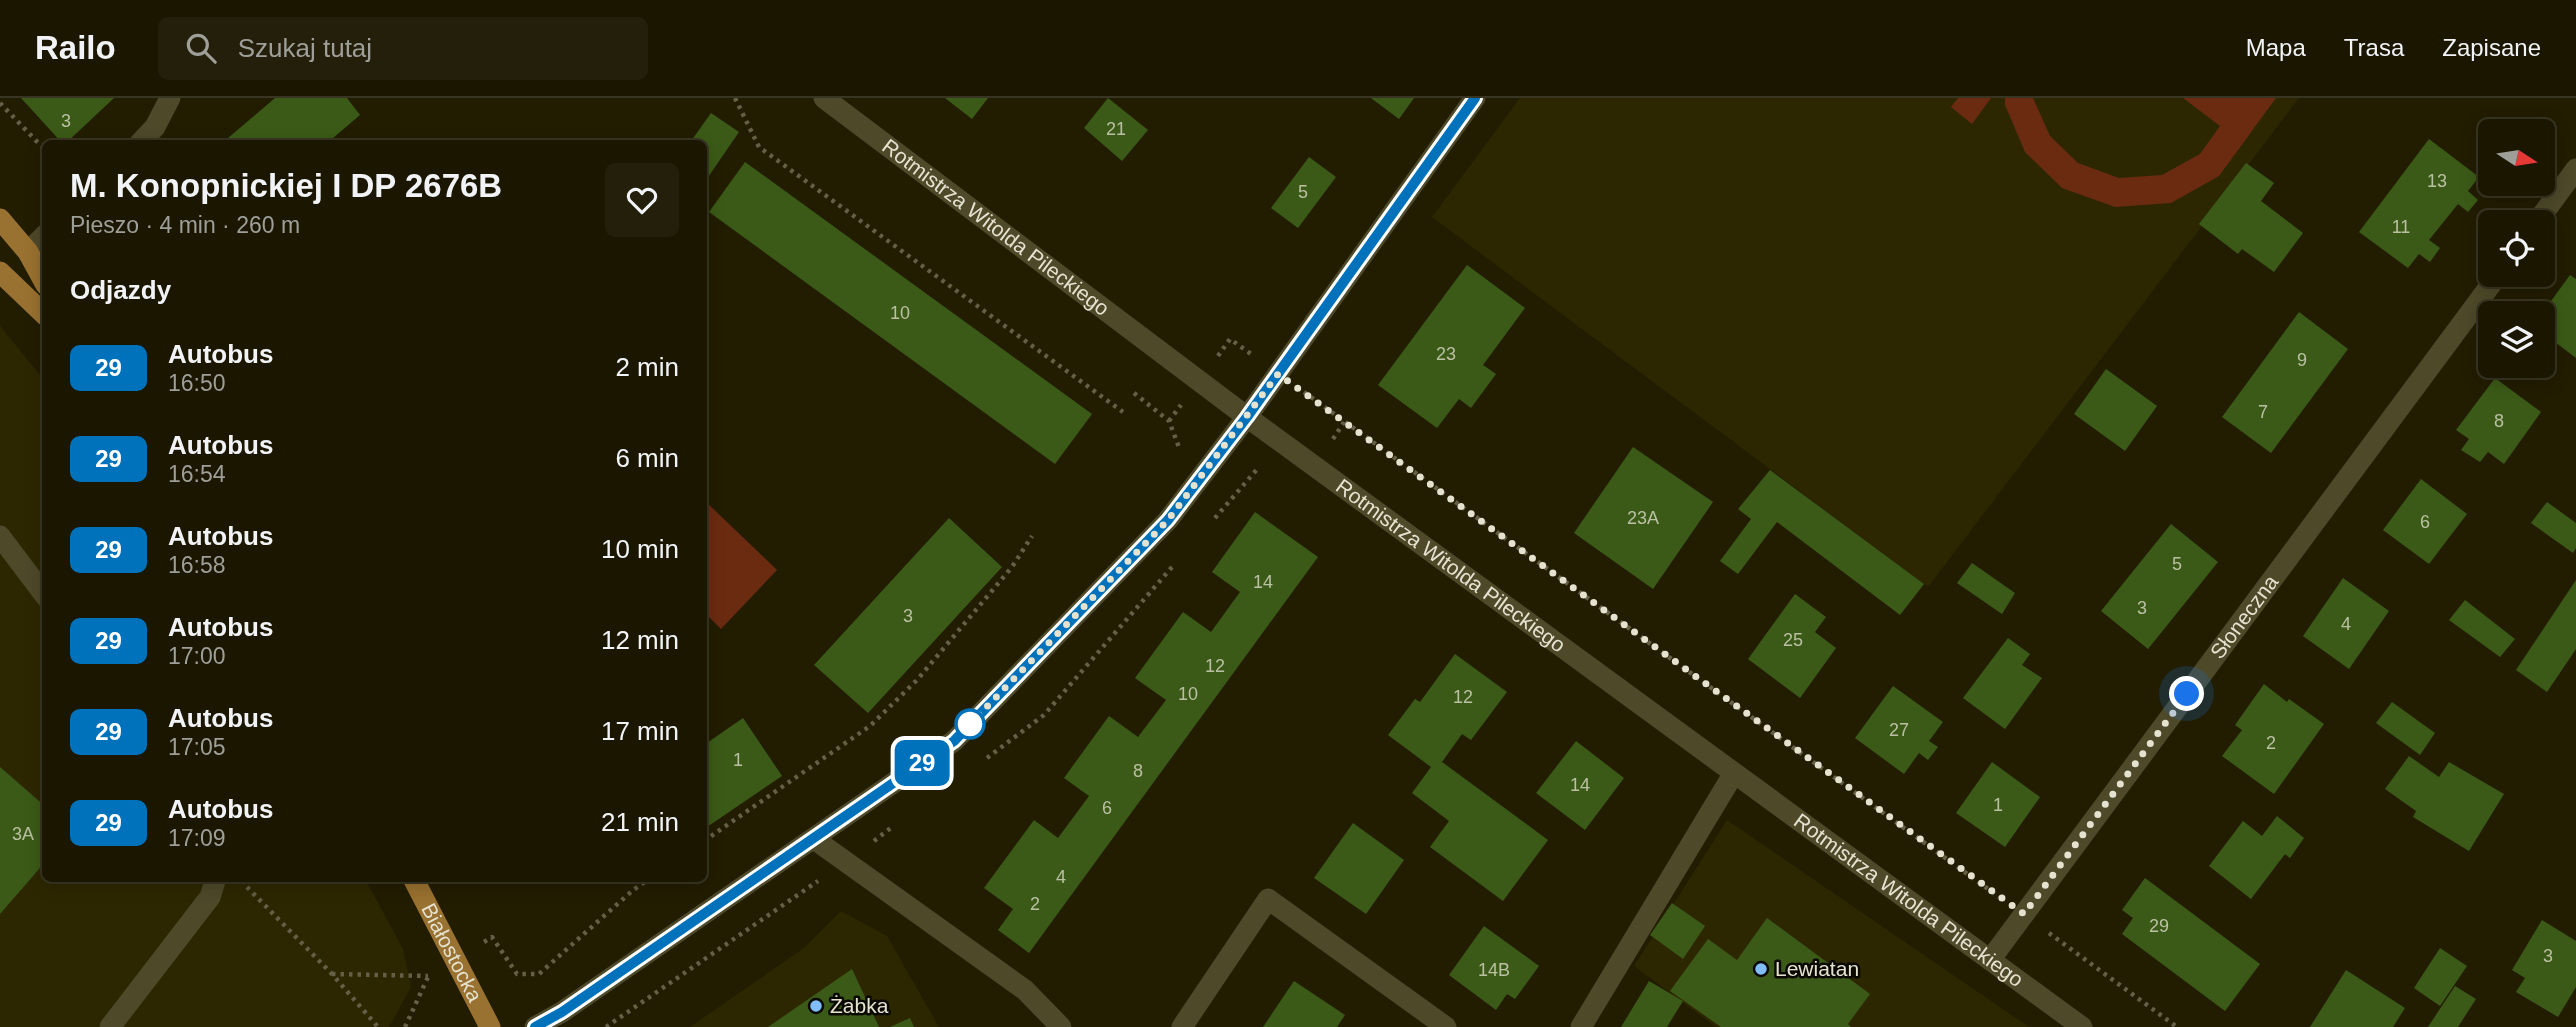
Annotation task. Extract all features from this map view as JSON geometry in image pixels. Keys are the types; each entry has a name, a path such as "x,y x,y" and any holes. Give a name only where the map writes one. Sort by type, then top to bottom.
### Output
{"main road":[{"path":"0,219 28,252 42,278"},
{"path":"0,272 42,312"},
{"name":"Białostocka","path":"415,882 490,1027"}],"street":[{"path":"143,140 155,127 170,98"},
{"name":"Rotmistrza Witolda Pileckiego","path":"824,98 1247,417 2082,1027"},
{"path":"535,1027 562,1012 954,741 1168,520 1247,417 1475,98"},
{"path":"2546,210 2576,169"},
{"path":"28,252 42,238"},
{"name":"Słoneczna","path":"1990,960 2489,287"},
{"path":"0,536 42,592"},
{"path":"1581,1027 1734,773"},
{"path":"814,839 1025,990 1061,1027"},
{"path":"110,1027 211,897 215,882"},
{"path":"1182,1027 1268,899 1446,1027"}],"path":[{"path":"735,98 759,147 1123,412"},
{"path":"0,103 42,147"},
{"path":"1230,339 2177,1027"},
{"path":"1134,393 1168,421"},
{"path":"707,839 870,726 926,669 1012,567 1032,536"},
{"path":"243,882 332,974 378,1027"},
{"path":"492,937 517,974 539,974 644,882"},
{"path":"332,974 428,976 405,1027"}],"shaded area":[{"path":"1520,98 2299,98 1928,587 1432,217"},
{"path":"1958,98 1991,98 1972,124 1951,107"},
{"path":"2005,98 2033,98 2050,136 2078,163 2119,178 2162,175 2200,154 2220,126 2183,98 2276,98 2219,176 2171,203 2115,207 2062,188 2025,152 2005,105"},
{"path":"0,326 42,377 42,882 367,882 403,949 411,987 389,1027 0,1027"},
{"path":"707,503 777,570 721,629 707,615"},
{"path":"1727,820 2029,1027 1716,1027 1634,966"},
{"path":"841,911 887,936 939,1027 690,1027 804,948"}],"building":[{"path":"21,98 114,98 69,140 59,140"},
{"path":"275,98 347,98 360,115 331,140 226,140"},
{"path":"945,98 988,98 972,119"},
{"path":"1108,98 1148,130 1122,161 1084,128"},
{"path":"1371,98 1414,98 1399,119"},
{"path":"711,113 739,132 707,179 707,140 692,140"},
{"path":"2429,139 2478,176 2468,191 2478,200 2468,212 2458,204 2429,240 2440,248 2430,262 2419,254 2408,268 2359,232"},
{"path":"1309,157 1336,177 1298,228 1271,208"},
{"path":"745,162 1092,414 1055,464 709,212"},
{"path":"2246,163 2274,183 2261,201 2303,233 2274,272 2242,249 2238,254 2199,224"},
{"path":"1467,265 1525,308 1483,365 1496,374 1471,408 1459,399 1437,428 1378,385"},
{"path":"2570,275 2576,279 2576,358 2555,342 2555,301 2551,301"},
{"path":"2299,312 2348,349 2271,453 2222,417"},
{"path":"2106,369 2157,406 2125,451 2074,414"},
{"path":"2495,378 2541,412 2504,464 2488,452 2480,462 2461,450 2469,439 2456,430"},
{"path":"1633,447 1713,502 1653,589 1574,533"},
{"path":"1770,470 1924,584 1900,615 1777,522 1738,574 1720,561 1751,519 1738,509"},
{"path":"2421,479 2467,514 2429,564 2383,530"},
{"path":"2547,502 2576,523 2576,548 2573,553 2531,523"},
{"path":"1255,512 1318,557 1029,953 998,930 1013,909 984,888 1034,820 1058,838 1089,796 1064,778 1109,716 1138,737 1166,700 1135,678 1183,612 1211,632 1240,592 1212,572"},
{"path":"949,518 1002,567 868,713 814,665"},
{"path":"2171,524 2218,562 2148,649 2101,611"},
{"path":"1972,563 2015,593 2002,614 1957,583"},
{"path":"2343,578 2389,611 2349,669 2303,636"},
{"path":"2576,580 2576,649 2547,692 2516,670"},
{"path":"1795,594 1826,617 1815,632 1836,648 1800,698 1748,659"},
{"path":"2465,600 2515,639 2500,657 2449,620"},
{"path":"2008,638 2030,654 2022,665 2042,678 2005,729 1963,698"},
{"path":"1455,654 1507,692 1471,740 1462,734 1442,762 1548,840 1503,901 1430,847 1449,821 1412,793 1431,767 1388,735 1415,699 1420,702"},
{"path":"2264,684 2287,702 2289,699 2324,724 2274,794 2222,756 2242,730 2235,725"},
{"path":"1893,686 1943,722 1929,741 1938,747 1928,760 1919,753 1904,774 1855,738"},
{"path":"2392,702 2435,733 2420,755 2376,723"},
{"path":"743,718 782,776 707,827 707,743"},
{"path":"1576,741 1624,778 1585,830 1536,793"},
{"path":"2409,756 2439,777 2449,762 2504,794 2469,851 2413,817 2416,811 2385,789"},
{"path":"1992,762 2040,797 2005,847 1956,813"},
{"path":"0,767 42,804 42,866 0,914"},
{"path":"2277,816 2304,838 2290,858 2285,854 2251,899 2209,866 2243,821 2262,836"},
{"path":"1353,823 1404,860 1366,914 1314,878"},
{"path":"2145,878 2260,964 2225,1011 2122,934 2133,918 2122,910"},
{"path":"1672,903 1705,926 1683,959 1650,935"},
{"name":"Lewiatan","path":"1767,918 1870,994 1848,1024 1851,1027 1721,1027 1670,991 1708,939 1737,960"},
{"path":"2542,920 2576,941 2576,987 2558,1017 2516,992 2525,978 2512,970"},
{"path":"1484,926 1539,966 1515,999 1507,994 1496,1010 1449,975"},
{"path":"2440,948 2467,966 2440,1006 2414,988"},
{"path":"852,969 879,1027 768,1027"},
{"path":"2346,970 2405,1008 2393,1027 2310,1027"},
{"path":"1294,981 1345,1015 1337,1027 1263,1027"},
{"path":"1649,981 1683,1001 1667,1027 1621,1027"},
{"path":"2455,986 2476,999 2458,1027 2428,1027"},
{"path":"910,1018 914,1027 890,1027"}],"bus line":[{"name":"29","path":"535,1027 562,1012 954,741 1168,520 1247,417 1475,98"}],"place":[{"name":"Lewiatan","path":"1761,969"},
{"name":"Żabka","path":"816,1006"}],"route":[{"path":"970,724 1168,520 1278,374 2024,914 2187,694"}]}
